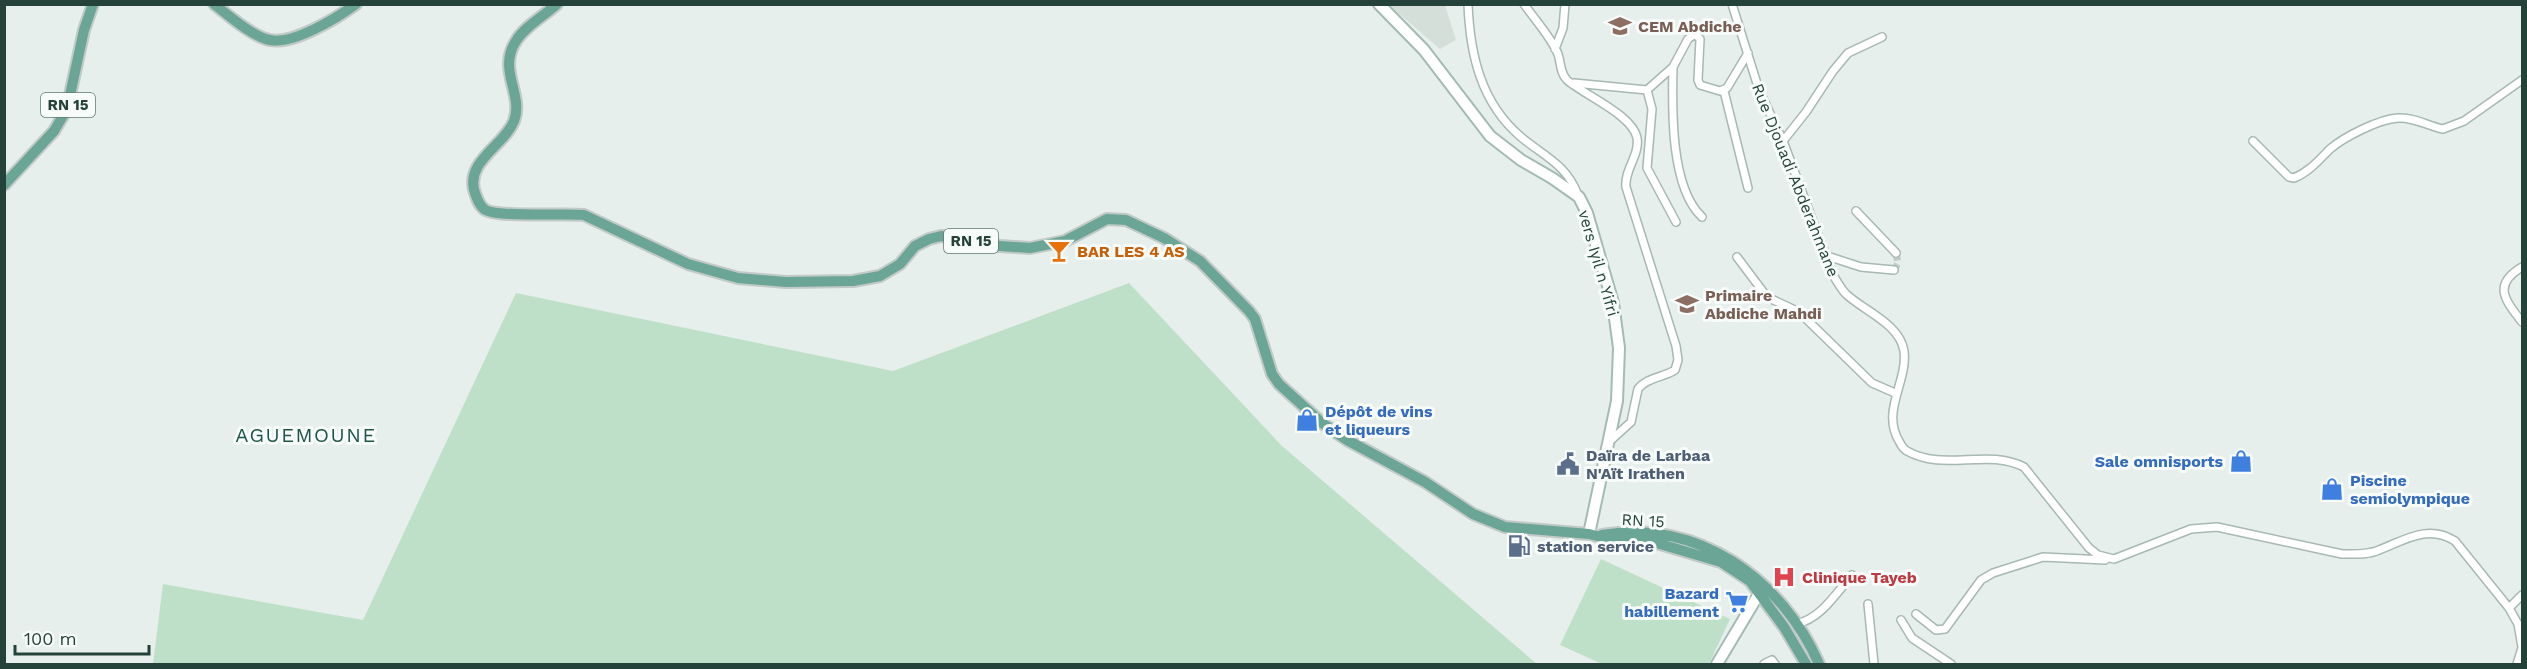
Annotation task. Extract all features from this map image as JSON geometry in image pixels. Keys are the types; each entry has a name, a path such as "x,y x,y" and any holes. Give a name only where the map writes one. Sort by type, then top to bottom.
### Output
{"main road":[{"name":"RN 15","path":"4,185 54,132 67,109 84,30 93,4"},
{"path":"214,4 261,37 281,41 318,27 356,4"},
{"name":"RN 15","path":"557,4 525,30 516,40 511,51 508,73 517,111 514,122 505,136 482,160 473,178 473,187 478,201 490,213 584,215 688,264 738,278 786,282 853,281 880,276 900,264 915,246 929,238 941,236 1000,246 1030,248 1065,241 1107,219 1126,220 1164,238 1200,261 1250,311 1255,319 1272,374 1279,384 1322,423 1347,440 1425,482 1464,508 1505,527 1594,535 1617,541 1639,540 1660,543 1721,562 1741,573 1762,589 1796,624 1808,640 1820,664"},
{"name":"vers Iγil n Yifri","path":"1379,4 1424,50 1491,136 1521,160 1579,197 1587,213 1613,303 1619,348 1617,401 1594,535"},
{"name":"RN 15","path":"1762,589 1806,664"},
{"path":"1717,664 1762,589"}],"street":[{"path":"1468,4 1473,52 1485,93 1499,117 1572,178 1579,197"},
{"path":"1524,4 1555,50 1563,74 1571,83 1619,116 1633,129 1637,137 1634,154 1625,178 1626,187 1677,353 1675,370 1641,384 1630,422 1610,441"},
{"path":"1555,50 1563,28 1565,4"},
{"name":"Rue Djouadi Abderahmane","path":"1732,4 1759,90 1783,141 1833,275 1845,293 1898,334 1904,349 1904,365 1892,411 1896,436 1904,450 1920,457 1958,461 1991,457 2010,460 2024,467 2089,548 2098,555 2114,559"},
{"path":"1571,83 1647,90 1673,67 1688,39 1698,35 1700,39 1698,80 1700,85 1724,91"},
{"path":"1783,141 1848,53 1882,37"},
{"path":"1748,53 1724,91 1748,188"},
{"path":"1673,67 1674,144 1687,196 1693,208 1702,217"},
{"path":"2253,141 2289,177 2294,178 2316,164 2332,147 2382,122 2398,118 2443,129 2464,121 2523,80"},
{"path":"1647,90 1652,109 1647,168 1676,222"},
{"path":"1856,211 1896,253"},
{"path":"1824,255 1861,267 1894,270"},
{"path":"1737,257 1767,297 1799,312 1872,383 1895,393"},
{"path":"2523,267 2507,278 2504,290 2510,306 2523,322"},
{"path":"1916,614 1936,630 1945,629 1981,580 1993,573 2043,557 2084,560 2114,559 2191,529 2217,527 2342,554 2377,551 2405,537 2427,532 2445,535 2455,541 2509,608 2518,624 2523,648 2517,664"},
{"path":"1796,624 1809,621 1852,575"},
{"path":"2509,608 2523,595"},
{"path":"1868,604 1874,664"},
{"path":"1901,620 1912,638 1951,664"},
{"path":"1764,664 1772,660 1775,664"}],"shaded area":[{"path":"1389,5 1445,5 1456,40 1440,49"}],"green space":[{"path":"1129,283 1282,446 1537,664 153,664 163,584 363,620 516,293 893,371"},
{"path":"1601,559 1730,619 1709,664 1602,664 1560,645"}],"tunnel":[{"path":"1894,270 1898,263 1896,253"}],"place":[{"name":"CEM Abdiche","path":"1620,26"},
{"name":"BAR LES 4 AS","path":"1059,251"},
{"name":"Primaire Abdiche Mahdi","path":"1687,304"},
{"name":"Dépôt de vins et liqueurs","path":"1307,420"},
{"name":"Sale omnisports","path":"2241,461"},
{"name":"Daïra de Larbaa N'Aït Irathen","path":"1568,464"},
{"name":"Piscine semiolympique","path":"2332,489"},
{"name":"station service","path":"1519,546"},
{"name":"Clinique Tayeb","path":"1784,577"},
{"name":"Bazard habillement","path":"1737,602"}],"district":[{"name":"AGUEMOUNE","path":"306,435"}]}
